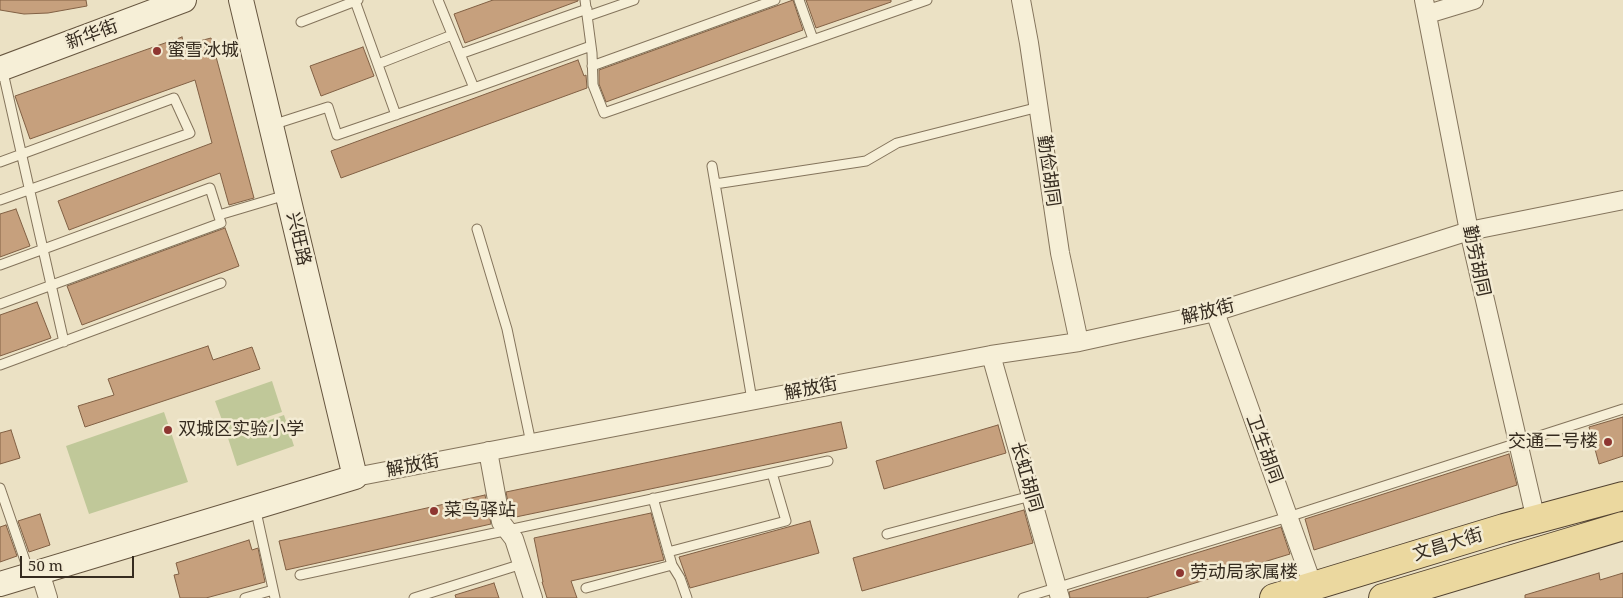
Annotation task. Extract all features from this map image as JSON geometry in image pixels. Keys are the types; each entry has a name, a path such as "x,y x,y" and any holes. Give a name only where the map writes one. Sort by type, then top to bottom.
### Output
{"main road":[{"name":"文昌大街","path":"1274,598 1504,528 1623,496"},
{"path":"1504,528 1623,512"},
{"name":"文昌大街","path":"1390,597 1623,526"}],"street":[{"path":"138,18 163,0"},
{"name":"新华街","path":"1,69 184,0"},
{"name":"兴旺路","path":"241,0 355,477"},
{"name":"勤俭胡同","path":"1021,0 1060,253 1079,342"},
{"path":"1426,7 1474,0"},
{"name":"勤劳胡同","path":"1426,7 1469,231 1536,520"},
{"name":"解放街","path":"0,584 355,477 991,355 1079,342 1215,312 1469,231 1623,200"},
{"name":"卫生胡同","path":"1215,312 1313,586"},
{"name":"长虹胡同","path":"991,355 1059,593"},
{"path":"488,451 501,522 514,539 533,598"},
{"path":"35,574 48,598"}],"lane":[{"path":"302,22 357,0 396,115"},
{"path":"438,0 474,88"},
{"path":"460,54 587,8 634,0"},
{"path":"592,66 775,0"},
{"path":"799,0 813,39"},
{"path":"587,8 593,85 604,112 927,0"},
{"path":"378,64 452,36"},
{"path":"271,126 328,107 337,135 591,46"},
{"path":"1,69 64,342"},
{"path":"0,162 174,98 190,133 0,200"},
{"path":"715,184 866,161 897,143 1038,108"},
{"path":"712,166 752,400"},
{"path":"0,265 210,188 222,223 0,304"},
{"path":"219,215 287,194"},
{"path":"477,229 507,329 531,443"},
{"path":"0,365 221,284"},
{"path":"1023,598 1059,593 1623,409"},
{"path":"300,575 828,461"},
{"path":"668,552 786,521 772,473"},
{"path":"0,488 35,574"},
{"path":"887,534 1031,496"},
{"path":"652,498 672,565 680,578 687,598"},
{"path":"245,598 274,594 255,507"},
{"path":"414,598 522,564"},
{"path":"586,588 672,565"}],"green space":[{"path":"272,381 282,412 226,431 215,401"},
{"path":"164,412 188,482 89,514 66,446"},
{"path":"284,415 294,446 237,466 227,435"}],"building":[{"path":"0,0 86,0 87,6 48,13 24,14 0,10"},
{"path":"493,0 578,1 465,43 454,14"},
{"path":"793,0 803,30 606,102 599,84 599,70"},
{"path":"806,0 891,0 891,2 816,28"},
{"path":"182,37 184,45 211,38 254,198 229,205 220,173 69,230 58,201 212,143 195,80 30,139 15,96"},
{"path":"363,47 374,76 321,96 310,66"},
{"path":"578,60 584,76 586,75 587,88 341,178 331,151"},
{"path":"16,209 30,246 0,257 0,214"},
{"path":"225,228 239,266 82,325 67,286"},
{"path":"37,302 51,338 0,356 0,315"},
{"path":"208,346 213,360 252,347 260,369 85,427 78,406 114,395 108,379"},
{"name":"交通二号楼","path":"1623,417 1623,456 1599,464 1589,427"},
{"path":"841,422 847,448 511,518 506,492"},
{"path":"998,425 1006,453 884,489 876,461"},
{"path":"11,430 20,458 0,464 0,433"},
{"path":"1509,454 1517,485 1314,550 1305,519"},
{"path":"485,495 491,524 286,570 279,541"},
{"path":"1024,510 1033,543 862,591 853,558"},
{"path":"651,513 664,560 571,581 577,598 547,598 534,538"},
{"path":"40,514 50,545 29,552 18,521"},
{"path":"810,521 819,553 690,588 679,557"},
{"path":"6,525 17,556 0,562 0,527"},
{"name":"劳动局家属楼","path":"1281,527 1290,554 1146,598 1070,598 1069,592"},
{"path":"249,540 252,550 258,548 265,582 206,598 180,598 174,575 179,574 176,563"},
{"path":"1599,573 1600,580 1623,573 1623,598 1525,598 1525,595"},
{"path":"494,583 499,598 456,598 455,595"}],"place":[{"name":"蜜雪冰城","path":"157,51"},
{"name":"双城区实验小学","path":"168,430"},
{"name":"交通二号楼","path":"1608,442"},
{"name":"菜鸟驿站","path":"434,511"},
{"name":"劳动局家属楼","path":"1180,573"}]}
